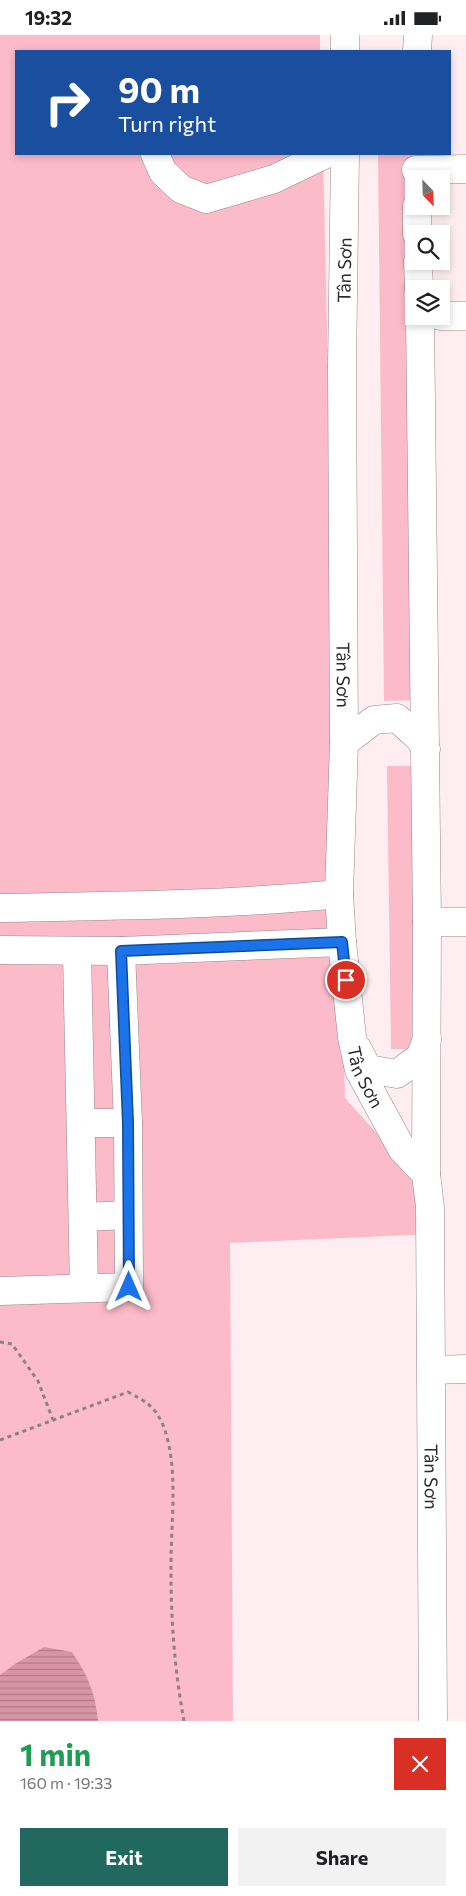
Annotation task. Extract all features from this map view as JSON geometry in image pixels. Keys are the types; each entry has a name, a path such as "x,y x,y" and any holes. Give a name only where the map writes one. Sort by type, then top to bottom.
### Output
{"street":[{"path":"345,35 345,50"},
{"path":"417,50 418,35"},
{"path":"155,155 162,171 181,189 206,199 274,179 324,155"},
{"name":"Tân Sơn","path":"345,155 342,367 344,743 339,895 342,942 352,1037 358,1070 402,1149 426,1174"},
{"path":"416,167 466,169"},
{"path":"450,316 466,316"},
{"name":"Tân Sơn","path":"420,325 426,749 426,1174 430,1207 432,1370 433,1721"},
{"path":"344,743 374,720 397,718 419,738 426,749"},
{"path":"0,908 162,905 280,900 339,895"},
{"path":"162,905 162,949"},
{"path":"427,922 466,922"},
{"path":"0,950 121,951 342,942"},
{"path":"0,1291 129,1287 128,1123 121,951"},
{"path":"77,952 84,1288"},
{"path":"352,1037 368,1069 397,1074 420,1057 427,1039"},
{"path":"81,1123 128,1123"},
{"path":"83,1217 128,1215"},
{"path":"432,1370 466,1369"}],"path":[{"path":"0,1343 12,1344 38,1381 53,1420"},
{"path":"0,1440 128,1392 151,1405 162,1425 172,1459 171,1575 178,1688 184,1721"}],"shaded area":[{"path":"0,35 320,35 320,50 15,50 15,155 323,155 345,1098 433,1196 432,1234 230,1243 233,1721 0,1721"},
{"path":"378,155 425,155 425,170 405,170 405,215 414,215 414,225 405,225 405,270 414,270 414,280 405,280 405,325 414,325 428,700 384,701"},
{"path":"387,766 425,766 427,1049 391,1049"},
{"path":"44,1647 72,1652 90,1685 98,1721 0,1721 0,1675"}],"route":[{"path":"129,1287 128,1123 121,951 342,942 346,980"}]}
